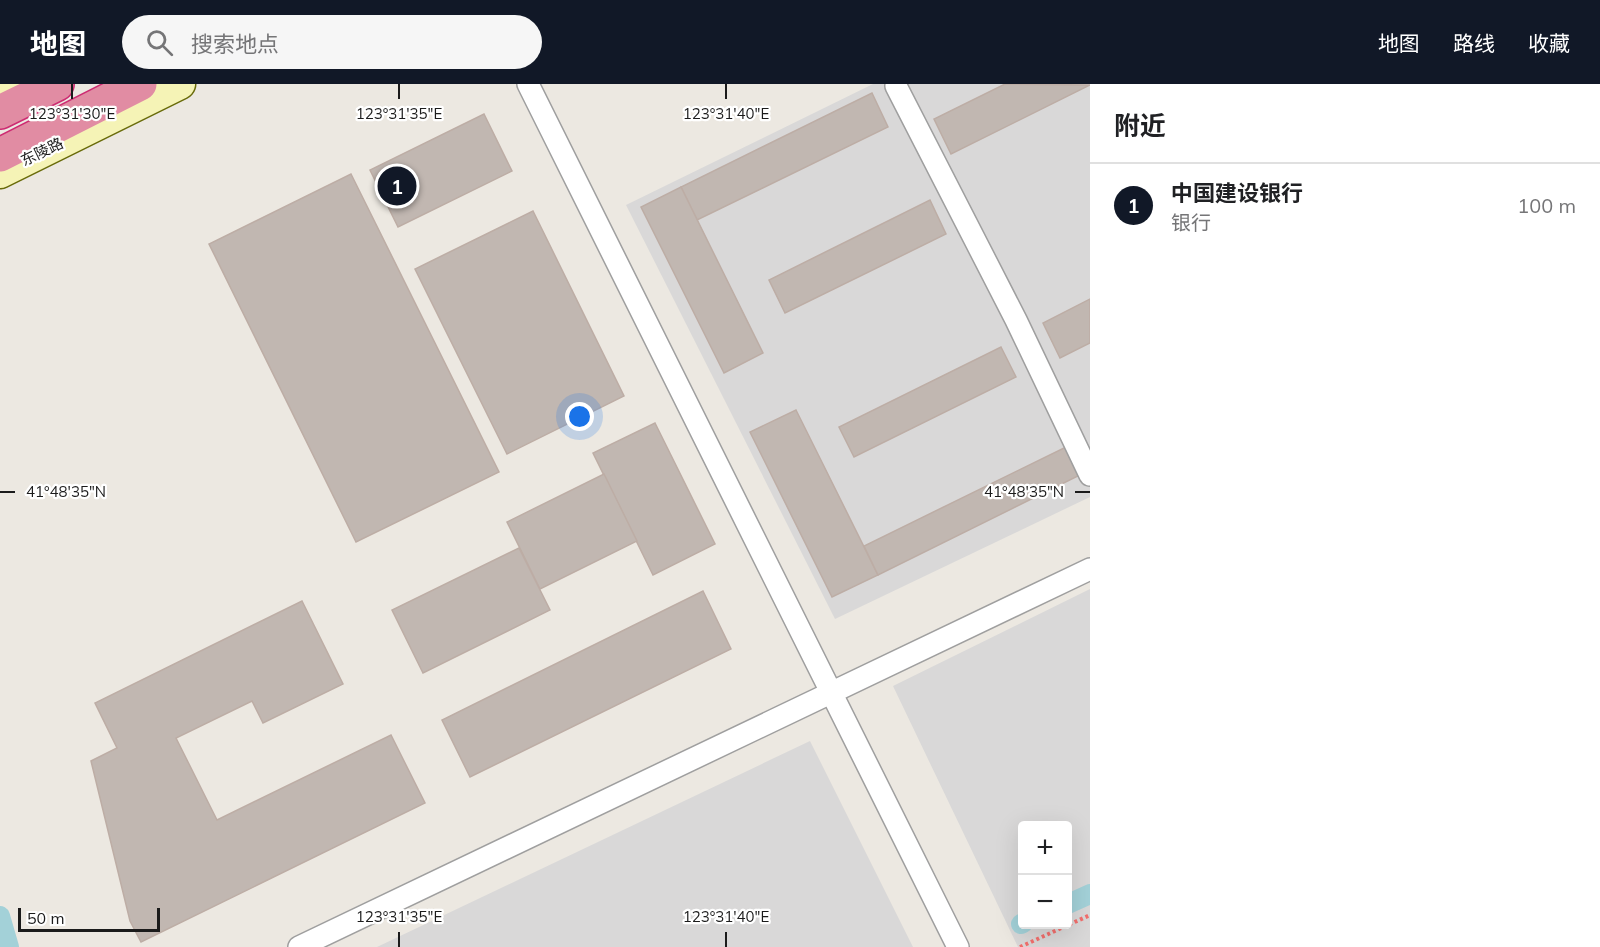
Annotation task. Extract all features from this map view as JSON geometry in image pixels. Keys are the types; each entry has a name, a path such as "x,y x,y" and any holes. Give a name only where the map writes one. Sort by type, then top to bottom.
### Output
{"highway":[{"path":"0,112 57,84"},
{"path":"0,154 140,84"},
{"path":"112,117 162,84"}],"main road":[{"path":"0,91 14,84"},
{"name":"东陵路","path":"0,173 180,84"}],"street":[{"path":"528,84 833,692 958,947"},
{"path":"896,86 1016,320 1090,475"},
{"path":"299,947 1090,569"}],"path":[{"path":"1020,947 1090,915"}],"shaded area":[{"path":"873,84 1090,84 1090,497 835,619 626,205"},
{"path":"1090,589 1090,947 1018,947 893,686"},
{"path":"810,741 913,947 377,947"}],"building":[{"path":"1005,84 1090,85 951,154 934,119"},
{"path":"872,93 888,127 697,220 681,187"},
{"path":"484,114 512,171 398,227 370,170"},
{"path":"351,174 499,472 356,542 209,244"},
{"path":"681,187 763,353 724,373 641,207"},
{"path":"930,200 946,234 785,313 769,280"},
{"path":"533,211 624,396 507,454 415,269"},
{"path":"1090,299 1090,343 1060,358 1043,323"},
{"path":"1001,347 1016,377 854,457 839,427"},
{"path":"796,410 878,575 832,597 750,432"},
{"path":"655,423 715,544 653,575 593,453"},
{"path":"1066,447 1080,475 878,575 864,546"},
{"path":"604,474 637,541 540,589 507,522"},
{"path":"519,548 550,610 423,673 392,610"},
{"path":"703,591 731,649 470,777 442,720"},
{"path":"302,601 343,684 263,723 252,701 176,738 217,820 391,735 425,803 141,942 130,921 91,761 117,748 95,703"}],"waterway":[{"path":"1072,902 1090,894"},
{"path":"0,916 9,947"}],"place":[{"name":"中国建设银行","path":"397,186"}]}
